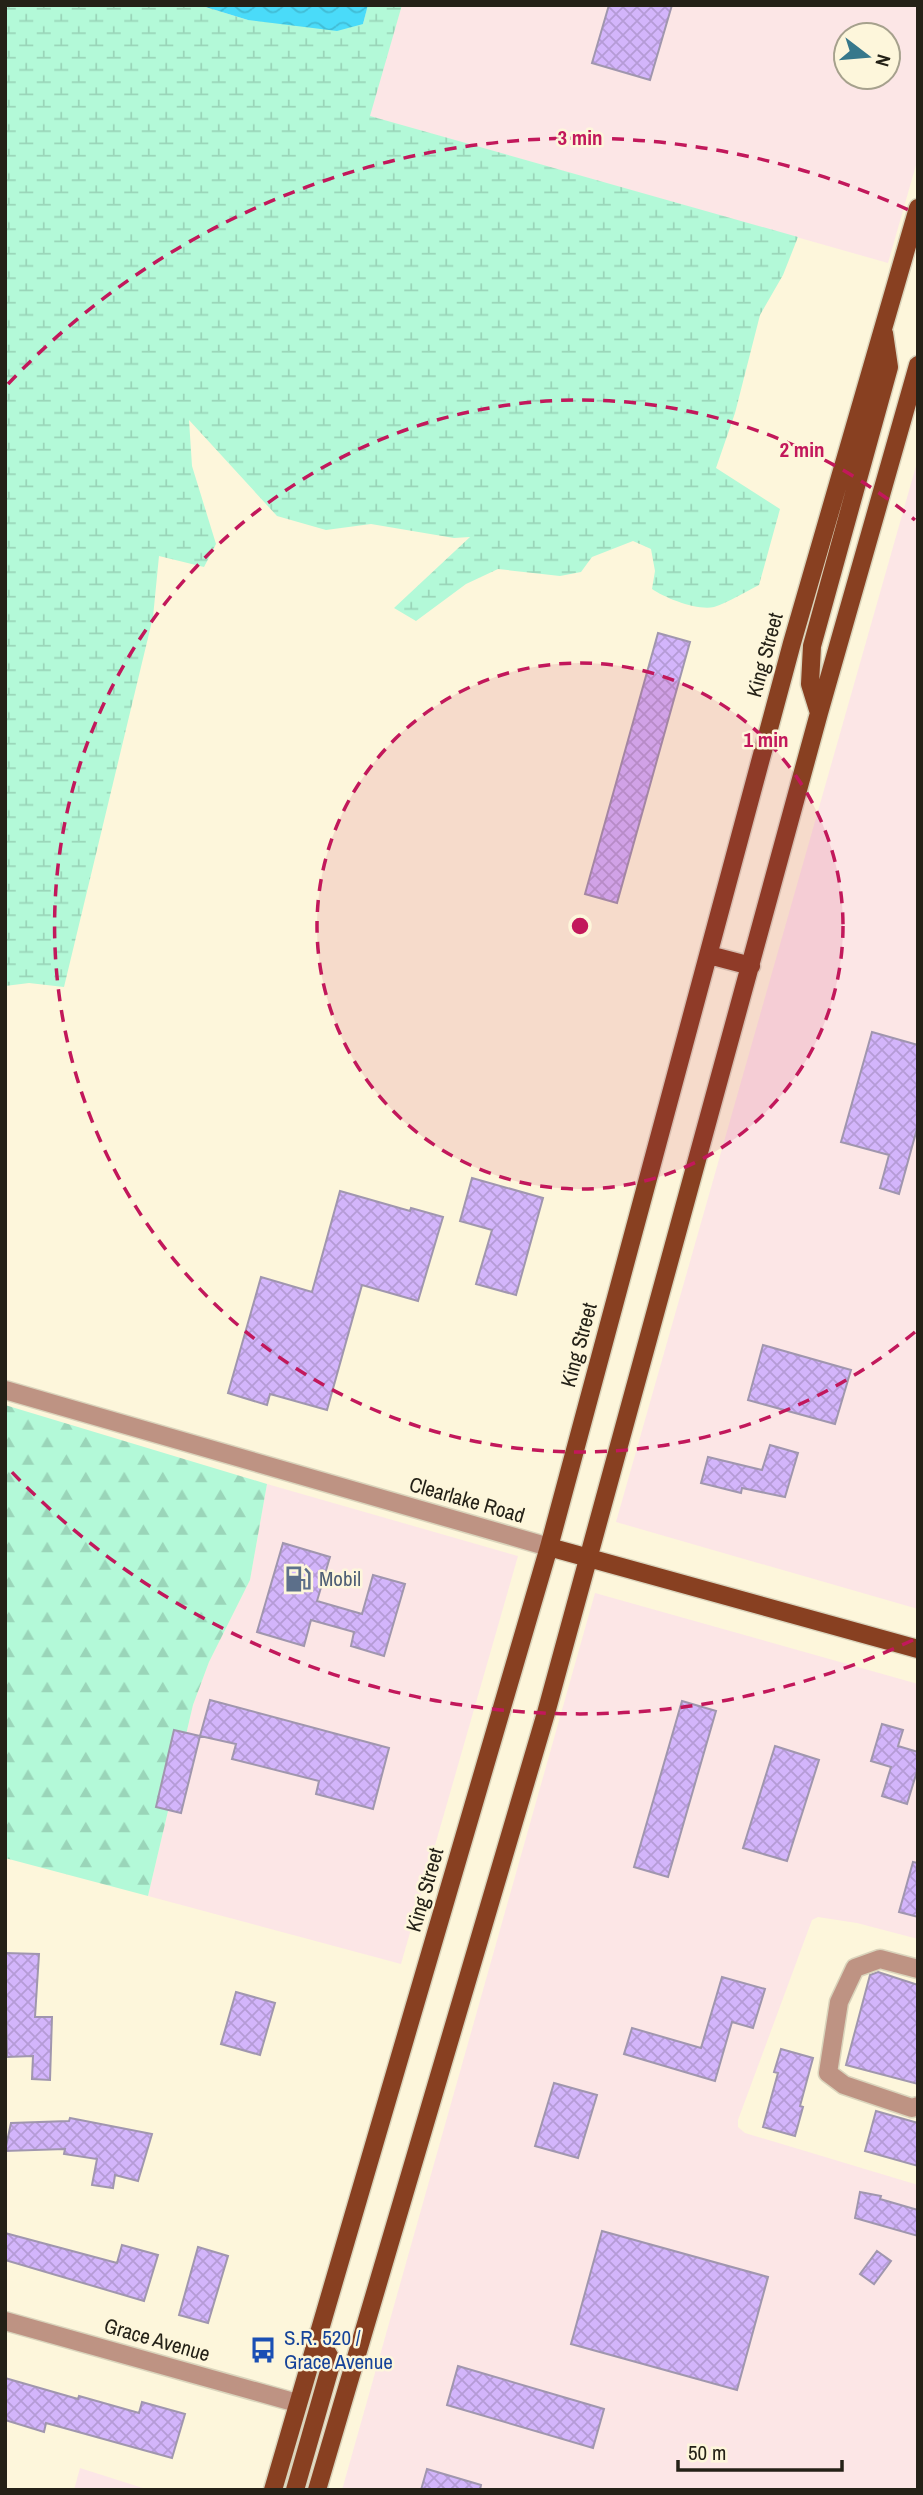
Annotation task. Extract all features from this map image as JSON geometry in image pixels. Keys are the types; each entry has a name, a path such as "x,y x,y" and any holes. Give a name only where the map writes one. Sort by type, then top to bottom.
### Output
{"main road":[{"name":"King Street","path":"273,2490 549,1547 792,643 918,208"},
{"path":"819,713 810,684 812,646 890,367 883,327"},
{"path":"317,2490 590,1557 819,713 918,365"},
{"path":"709,955 751,966"},
{"name":"Clearlake Road","path":"549,1547 918,1649"},
{"path":"295,2490 332,2361 317,2335"}],"street":[{"name":"Clearlake Road","path":"5,1390 549,1547"},
{"path":"918,1969 880,1959 855,1968 839,2002 828,2073 844,2085 912,2108 918,2106"},
{"name":"Grace Avenue","path":"5,2321 297,2403"}],"shaded area":[{"path":"402,5 918,5 918,158 888,263 369,116"},
{"path":"918,459 918,1609 616,1522"},
{"path":"267,1484 518,1556 401,1964 148,1896 193,1705 209,1662 250,1580"},
{"path":"595,1593 918,1684 918,1939 857,1923 818,1917 812,1920 738,2120 738,2127 745,2133 918,2185 918,2490 342,2490"},
{"path":"80,2468 149,2490 74,2490"}],"green space":[{"path":"5,5 199,5 248,20 363,24 368,5 402,5 370,116 798,237 783,275 760,315 735,413 716,468 780,509 759,585 714,607 682,603 652,589 655,571 651,549 633,541 592,557 581,572 560,576 498,569 466,584 416,621 394,608 470,537 454,538 371,524 326,530 277,516 189,420 192,466 216,544 204,567 159,556 153,617 64,987 29,983 5,986"},
{"path":"5,1405 267,1484 250,1580 209,1662 193,1705 148,1896 5,1858"}],"water":[{"path":"199,5 368,5 363,24 337,31 248,20"}],"building":[{"path":"609,5 672,5 650,80 592,63"},
{"path":"658,633 690,642 617,903 585,894"},
{"path":"872,1032 918,1045 918,1125 899,1194 880,1188 889,1155 841,1142"},
{"path":"472,1178 543,1198 516,1295 476,1284 492,1230 460,1221"},
{"path":"340,1191 410,1211 411,1208 443,1217 418,1301 362,1285 327,1410 270,1394 267,1405 228,1393 261,1277 312,1292"},
{"path":"763,1345 851,1370 835,1424 748,1400"},
{"path":"770,1445 798,1453 785,1497 742,1488 741,1493 701,1483 708,1457 762,1470"},
{"path":"283,1543 330,1557 317,1601 362,1614 373,1575 405,1584 384,1656 351,1646 354,1632 311,1620 304,1646 257,1632"},
{"path":"210,1700 389,1748 373,1809 316,1794 319,1781 232,1759 236,1744 200,1736"},
{"path":"682,1701 716,1711 668,1877 634,1867"},
{"path":"882,1724 903,1730 898,1746 918,1752 918,1768 907,1804 882,1796 891,1767 871,1761"},
{"path":"174,1730 200,1736 181,1813 156,1807"},
{"path":"775,1746 819,1760 787,1861 743,1848"},
{"path":"913,1862 918,1863 918,1917 899,1912"},
{"path":"5,1953 39,1954 35,2017 52,2017 50,2080 32,2079 33,2056 7,2057"},
{"path":"878,1972 918,1985 918,2084 846,2065 870,1975"},
{"path":"722,1977 765,1989 753,2028 732,2022 715,2081 624,2054 632,2028 701,2048"},
{"path":"236,1992 275,2003 260,2055 221,2044"},
{"path":"781,2049 813,2058 795,2136 763,2127 778,2073 774,2072"},
{"path":"554,2083 597,2095 578,2158 535,2146"},
{"path":"876,2111 918,2123 918,2166 865,2151"},
{"path":"70,2118 152,2134 138,2181 115,2175 113,2188 92,2185 97,2159 64,2154 65,2149 5,2151 11,2123 69,2121"},
{"path":"860,2192 881,2196 880,2199 918,2210 918,2236 855,2218"},
{"path":"602,2231 768,2277 737,2390 571,2344"},
{"path":"5,2233 117,2263 122,2245 158,2255 144,2301 5,2260"},
{"path":"198,2247 228,2256 208,2323 179,2315"},
{"path":"877,2251 891,2261 874,2284 860,2274"},
{"path":"458,2366 604,2409 593,2448 447,2405"},
{"path":"5,2378 139,2413 142,2402 185,2414 172,2458 46,2423 44,2432 5,2420"},
{"path":"427,2469 481,2485 480,2490 421,2490"}],"place":[{"name":"Mobil","path":"298,1579"},
{"name":"S.R. 520 / Grace Avenue","path":"263,2350"}]}
